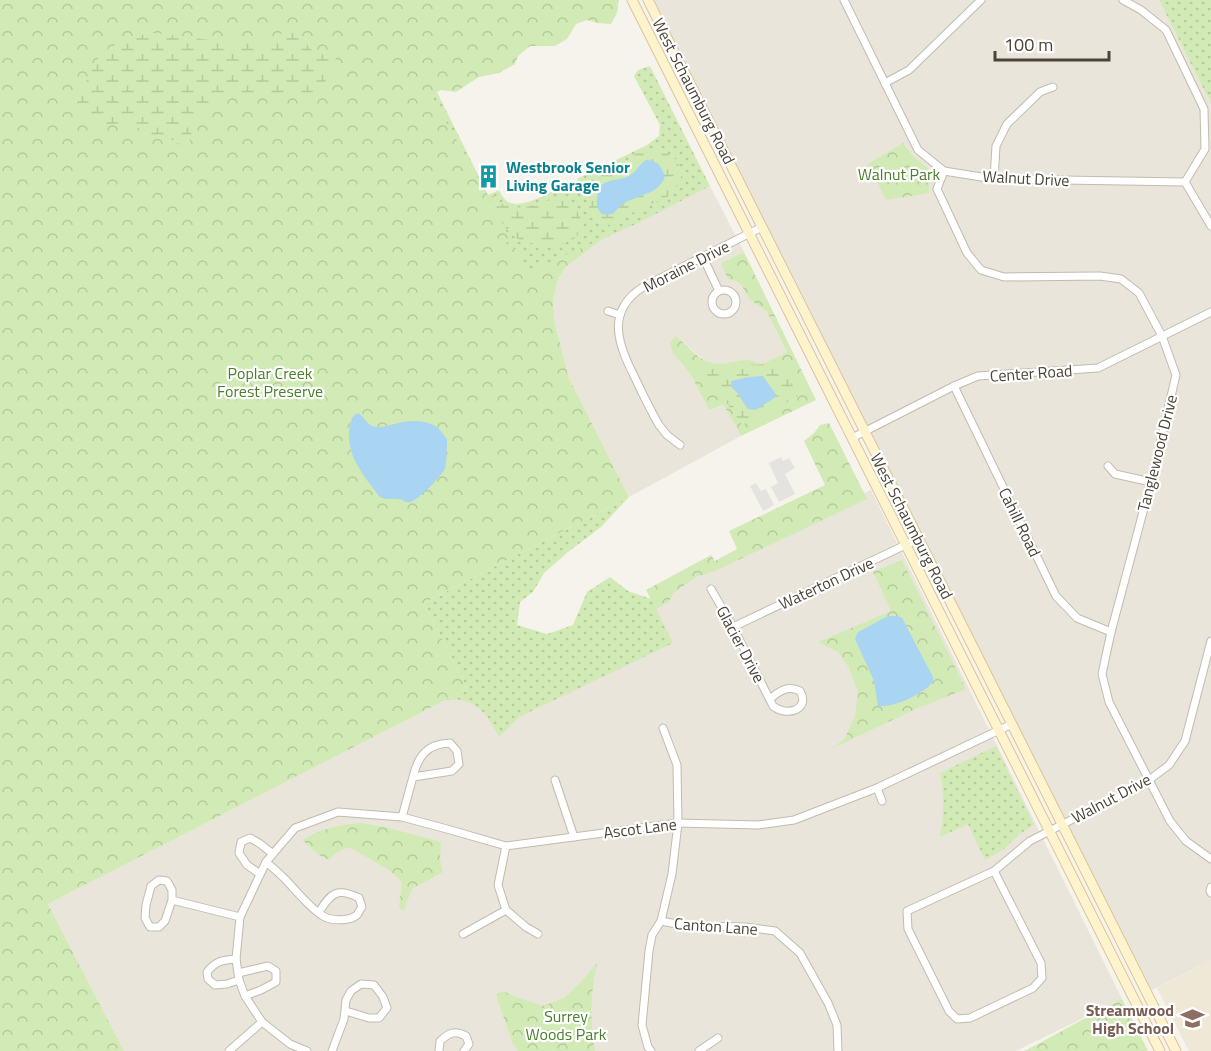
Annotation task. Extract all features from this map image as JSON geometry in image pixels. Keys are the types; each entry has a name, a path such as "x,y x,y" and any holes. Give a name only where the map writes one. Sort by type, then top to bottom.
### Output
{"main road":[{"name":"West Schaumburg Road","path":"632,0 1160,1051"},
{"name":"West Schaumburg Road","path":"648,0 1176,1051"}],"street":[{"name":"Walnut Drive","path":"844,0 918,150 944,171 994,179 1185,182"},
{"path":"885,83 909,70 981,0"},
{"path":"1123,0 1141,10 1166,30 1204,109 1205,149 1185,182 1211,226"},
{"path":"994,179 996,146 1007,124 1040,92 1053,87"},
{"name":"Tanglewood Drive","path":"944,171 937,189 967,253 981,270 1004,277 1100,276 1121,279 1139,293 1162,336 1176,375 1102,674 1109,702 1170,821 1186,841 1211,859"},
{"name":"Moraine Drive","path":"620,315 636,291 762,228"},
{"path":"703,257 719,291"},
{"path":"608,311 620,315 618,322 622,353 659,426 680,445"},
{"name":"Center Road","path":"852,438 978,376 1098,368 1211,312"},
{"name":"Cahill Road","path":"954,386 1056,596 1077,618 1111,632"},
{"path":"1108,466 1115,474 1151,482"},
{"name":"Waterton Drive","path":"733,627 918,539"},
{"name":"Glacier Drive","path":"711,589 773,706 789,712 800,707 803,698 800,691 790,688 770,699"},
{"name":"Walnut Drive","path":"994,870 1041,963 1042,978 1033,988 970,1018 957,1019 949,1011 908,930 907,911 994,870 1030,841 1149,780 1169,765 1185,741 1211,640"},
{"name":"Ascot Lane","path":"307,1051 290,1044 261,1022 245,996 236,959 240,917 266,862 295,828 338,812 402,817 506,846 678,823 758,825 794,820 877,788 1012,724"},
{"path":"651,1051 642,1025 649,951 652,935 661,921 672,874 678,823 677,765 663,728"},
{"path":"402,817 413,777 418,760 426,751 439,743 450,743 458,751 459,764 452,771 413,777"},
{"path":"555,780 574,837"},
{"path":"877,788 882,801"},
{"path":"260,874 247,865 239,853 240,842 250,838 273,854"},
{"path":"506,846 498,885 506,910 538,934"},
{"path":"266,862 324,917 335,920 356,916 362,907 359,898 340,892 330,897 319,912"},
{"path":"159,880 167,881 172,890 172,900 165,921 159,927 150,927 145,918 151,886 159,880"},
{"path":"1211,887 1211,893"},
{"path":"172,900 240,917"},
{"path":"463,934 506,910"},
{"name":"Canton Lane","path":"661,921 687,926 745,927 775,931 800,952 828,1002 837,1025 838,1051"},
{"path":"236,959 214,964 207,972 208,979 215,985 227,984 239,976 268,966 276,971 276,982 245,996"},
{"path":"332,1051 346,1011 346,1000 351,991 361,984 374,985 383,997 387,1008 379,1018 369,1018 346,1011"},
{"path":"229,1051 261,1022"},
{"path":"439,1051 440,1041 448,1034 459,1032 466,1036 469,1044 464,1051"},
{"path":"699,1051 718,1038"}],"shaded area":[{"path":"653,0 1159,0 1211,104 1211,960 1150,991"},
{"path":"710,186 744,252 721,263 742,286 749,299 767,312 787,352 762,364 748,360 721,365 707,362 682,340 681,364 692,377 709,410 723,405 741,436 629,497 569,378 555,324 553,300 558,279 567,266 604,238"},
{"path":"781,457 783,461 789,458 795,468 785,474 795,494 779,502 771,487 778,483 769,463"},
{"path":"756,483 761,491 766,489 774,505 763,511 750,486"},
{"path":"871,490 1122,999 1016,1051 124,1051 48,904 467,689"},
{"name":"Streamwood High School","path":"1211,960 1211,1051 1189,1051 1157,988"}],"green space":[{"name":"Poplar Creek Forest Preserve","path":"0,0 619,0 611,24 587,20 576,24 567,39 555,46 530,46 518,56 515,64 499,73 479,77 456,92 441,90 428,97 437,106 504,225 509,239 506,244 521,253 522,263 532,270 604,238 567,266 558,279 553,300 555,324 569,378 629,497 424,603 467,689 48,904 124,1051 0,1051"},
{"path":"1159,0 1211,0 1211,104"},
{"path":"285,32 300,36 316,53 338,55 327,79 320,88 304,96 237,93 203,115 192,127 185,153 174,140 151,135 128,122 103,126 89,121 80,110 78,100 80,90 98,58 109,48 134,36 155,33 225,42 268,40"},
{"path":"650,66 710,186 638,223 518,277 427,96 437,92 488,195 499,190 508,202 521,204 565,185 570,192 581,186 577,179 647,145 659,136 660,125 634,76 638,70"},
{"name":"Walnut Park","path":"903,143 912,155 932,172 929,193 886,200 868,164"},
{"path":"663,151 677,160 682,175 676,189 666,198 635,211 620,222 609,225 597,220 590,211 587,197 588,182 598,172 624,163 635,154"},
{"path":"493,195 508,207 534,205 558,198 564,199 577,211 584,224 576,237 563,243 545,245 520,240 510,233 497,215 490,201"},
{"path":"744,252 816,400 741,436 723,405 709,410 692,377 673,353 670,343 675,336 699,357 719,364 748,360 762,364 787,352 767,312 749,299 742,286 728,279 721,263"},
{"path":"777,358 798,397 742,425 705,372 708,367 723,369 747,363 759,365"},
{"path":"829,423 867,499 715,571 696,577 673,593 669,602 656,609 646,590 711,555 715,561 737,549 729,531 825,485 804,441 820,425"},
{"path":"629,497 601,527 544,573 533,592 520,602 517,625 547,634 573,625 587,592 610,577 628,591 651,599 673,643 519,717 499,737 489,719 480,709 461,700 446,700 467,689 424,603"},
{"path":"902,560 966,689 918,708 833,748 845,738 855,716 858,692 849,668 838,652 818,642 891,611 873,572"},
{"path":"996,746 1034,825 1018,835 1004,849 985,860 968,824 940,837 943,790 940,773"},
{"path":"361,823 441,842 440,859 443,872 413,888 404,911 399,907 402,882 389,870 349,847 336,853 329,860 319,855 302,840 331,828"},
{"name":"Surrey Woods Park","path":"597,963 592,1007 595,1051 518,1051 513,1044 496,995 503,991 543,1006 564,998"},
{"path":"1122,999 1148,1051 1024,1051 1098,1011"}],"water":[{"path":"646,160 653,161 660,166 665,176 661,184 649,193 620,206 614,213 604,215 601,213 597,201 601,186 627,177"},
{"path":"763,376 777,396 756,410 748,409 732,388 731,381"},
{"path":"358,413 370,425 376,427 411,421 428,423 438,428 447,439 447,458 443,472 415,500 408,502 381,498 361,471 352,454 349,435 352,419"},
{"path":"888,616 902,618 933,677 933,682 908,699 892,705 878,706 874,681 855,639 858,632"}],"place":[{"name":"Westbrook Senior Living Garage","path":"488,176"},
{"name":"Streamwood High School","path":"1192,1019"}]}
